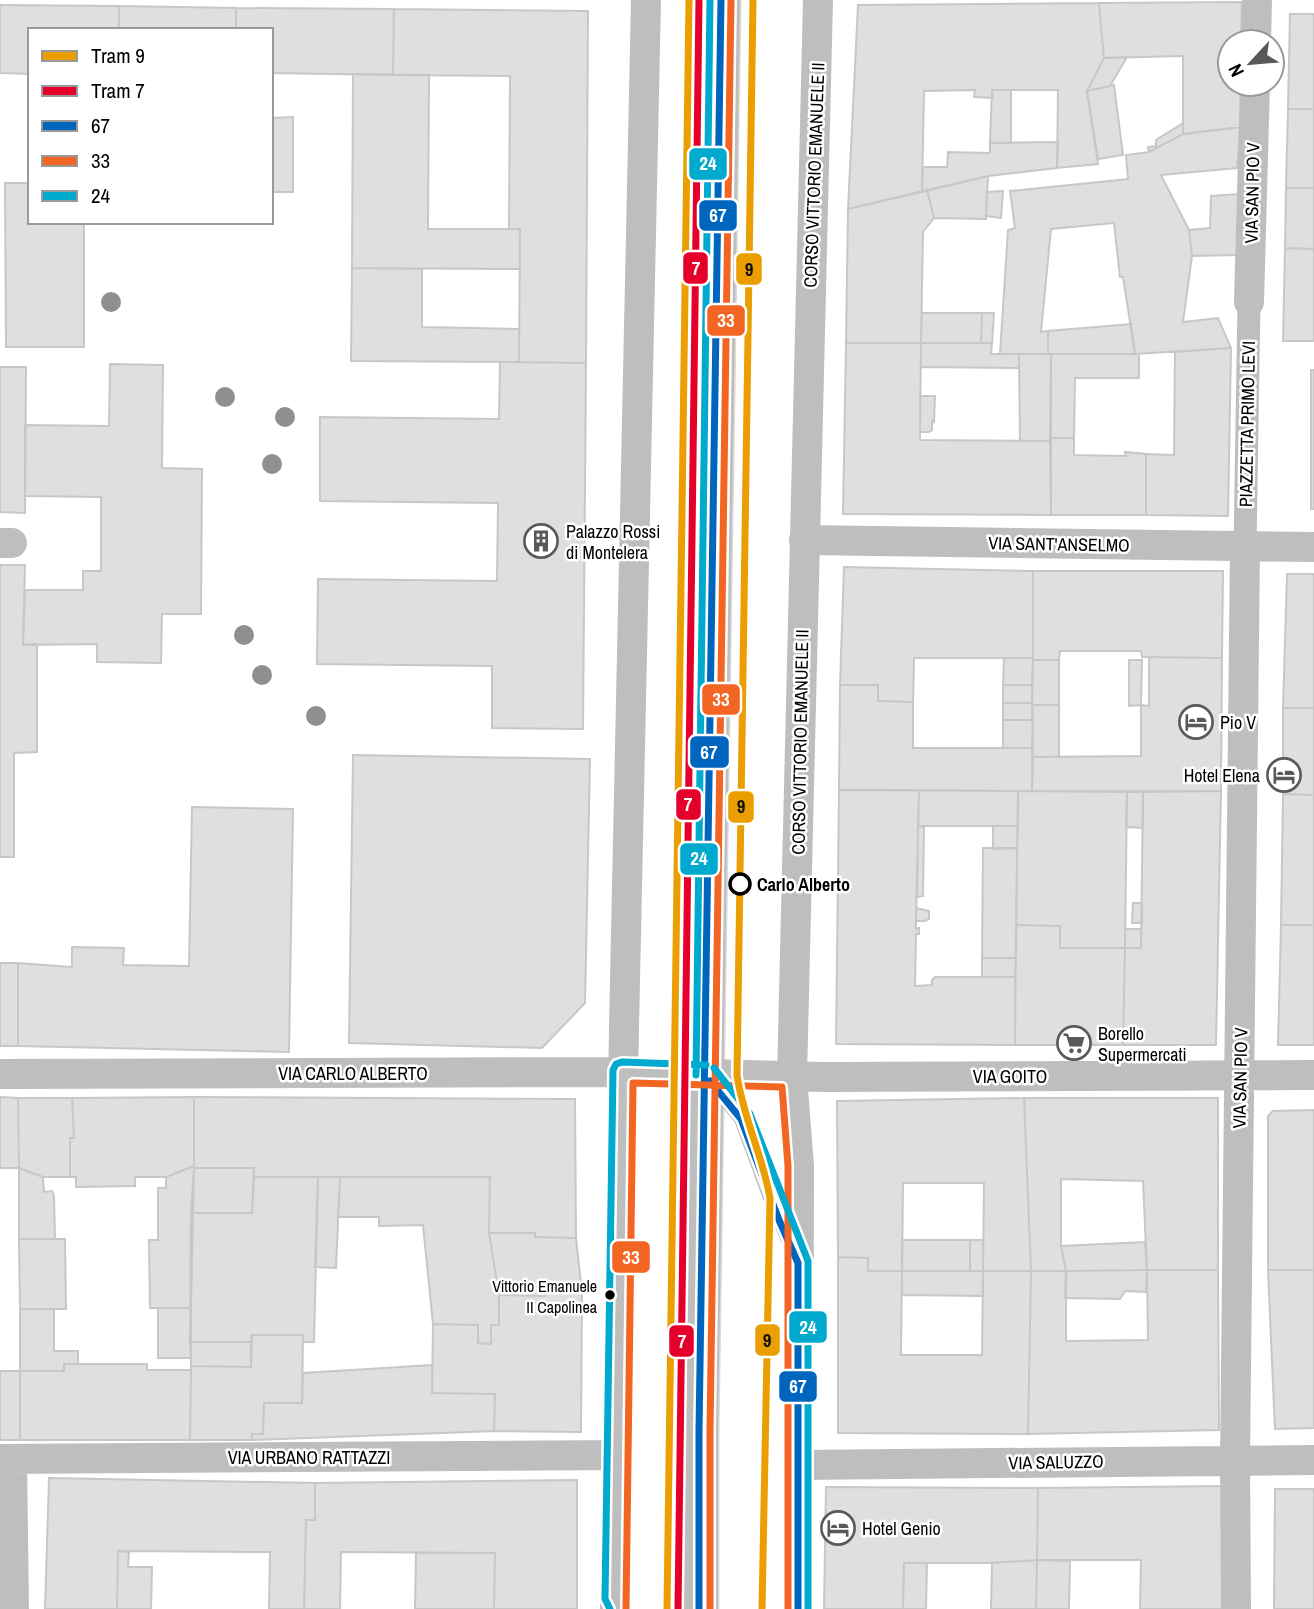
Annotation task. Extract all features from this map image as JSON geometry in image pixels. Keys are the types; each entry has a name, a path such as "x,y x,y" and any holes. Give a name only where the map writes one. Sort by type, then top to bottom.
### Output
{"main road":[{"path":"699,1609 699,1432 721,0"}],"street":[{"path":"619,1606 618,1455 623,1072 646,0"},
{"name":"CORSO VITTORIO EMANUELE II","path":"798,1609 799,1166 792,1077 818,0"},
{"path":"1256,28 1257,0"},
{"name":"VIA SAN PIO V","path":"1250,302 1255,98"},
{"name":"PIAZZETTA PRIMO LEVI","path":"1245,547 1250,302"},
{"name":"VIA SANT'ANSELMO","path":"804,540 1314,547"},
{"name":"VIA SAN PIO V","path":"1236,1609 1235,1460 1245,547"},
{"name":"VIA CARLO ALBERTO","path":"0,1074 623,1072 706,1075"},
{"name":"VIA GOITO","path":"706,1075 1314,1075"},
{"name":"VIA URBANO RATTAZZI","path":"6,1459 618,1455"},
{"path":"6,1459 13,1609"},
{"name":"VIA SALUZZO","path":"799,1465 1314,1460"}],"lane":[{"path":"706,1075 741,1119 798,1263"}],"building":[{"path":"1242,2 1241,28 1216,28 1216,98 1241,98 1241,127 1183,134 1183,56 1104,58 1099,3"},
{"path":"1099,3 1104,58 1087,91 1098,164 1057,168 1058,90 992,90 993,98 974,97 975,90 924,91 922,192 848,209 858,5"},
{"path":"0,5 119,6 119,28 28,28 28,74 0,73"},
{"path":"119,6 236,8 236,28 119,28"},
{"path":"236,8 394,9 393,75 273,73 273,28 236,28"},
{"path":"394,9 588,11 586,363 519,362 520,229 509,229 510,76 393,75"},
{"path":"1290,14 1314,14 1314,109 1288,109"},
{"path":"1127,57 1110,86 1087,91 1104,58"},
{"path":"353,74 429,75 428,229 520,229 520,269 352,268"},
{"path":"1114,85 1123,155 1098,159 1087,91"},
{"path":"992,90 1011,90 1011,143 990,143"},
{"path":"1288,109 1314,109 1314,188 1286,188"},
{"path":"293,117 293,192 273,192 273,118"},
{"path":"1183,123 1183,134 1149,152 1148,147 1156,146 1156,140"},
{"path":"1241,127 1237,168 1161,175 1189,230 1192,256 1183,322 1218,318 1231,348 1135,354 1123,277 1120,277 1114,223 1051,229 1041,332 1048,331 1048,354 1000,354 1008,230 1015,228 1010,191 1128,179 1126,155 1149,152 1183,134"},
{"path":"1058,142 1057,168 988,176 922,192 923,167 947,167 948,152 990,153 990,143"},
{"path":"988,176 986,219 934,218 927,190"},
{"path":"5,183 28,183 28,224 84,224 84,347 6,347"},
{"path":"1286,188 1314,188 1314,249 1285,248"},
{"path":"927,190 934,218 923,232 921,343 846,343 848,209"},
{"path":"1003,191 1001,218 986,216 987,192"},
{"path":"1239,194 1237,255 1192,256 1189,230 1210,228 1211,196"},
{"path":"1285,248 1314,249 1314,341 1283,341"},
{"path":"352,268 422,269 422,327 519,329 519,362 351,361"},
{"path":"922,313 982,313 981,343 921,343"},
{"path":"982,313 994,313 992,343 981,343"},
{"path":"1131,324 1135,354 1048,354 1048,331"},
{"path":"846,343 921,343 920,440 1050,441 1051,515 843,514"},
{"path":"921,343 992,343 991,354 1019,354 1019,368 921,367"},
{"path":"1231,348 1228,516 1146,515 1146,454 1174,455 1175,352"},
{"path":"1019,354 1051,354 1050,441 1020,441"},
{"path":"1051,354 1139,354 1139,378 1075,378 1074,438 1051,438"},
{"name":"Palazzo Rossi di Montelera","path":"500,362 586,363 583,729 492,728 492,666 317,664 318,579 497,581 498,503 320,501 320,417 499,419"},
{"path":"110,364 163,365 162,468 202,469 201,614 162,614 161,663 97,662 97,644 23,645 25,590 83,590 83,571 101,571 101,497 25,496 25,425 109,426"},
{"path":"0,367 26,367 25,513 0,512"},
{"path":"1311,370 1314,370 1314,509 1311,509"},
{"path":"920,396 935,396 934,422 932,421 932,430 929,432 920,432"},
{"path":"1051,438 1074,438 1074,455 1126,456 1125,452 1146,454 1146,515 1051,515"},
{"path":"0,565 25,565 23,645 37,644 37,752 14,753 14,857 0,857"},
{"path":"844,567 1033,571 1033,658 914,658 913,702 878,701 878,685 840,685"},
{"path":"1033,571 1223,571 1222,658 1142,657 1141,651 1060,651 1059,660 1033,660"},
{"path":"1287,574 1314,574 1314,708 1283,708"},
{"path":"1149,657 1222,658 1221,791 1032,791 1033,757 1141,756 1141,705 1149,706"},
{"path":"1004,658 1033,658 1032,685 1003,685"},
{"path":"1033,660 1059,660 1059,705 1032,705"},
{"path":"1129,660 1142,660 1141,705 1129,706"},
{"path":"840,685 878,685 878,701 913,702 913,748 1032,748 1032,791 839,790"},
{"path":"1003,685 1032,685 1032,703 1003,703"},
{"path":"1003,703 1032,703 1033,720 1003,720"},
{"path":"1032,705 1059,705 1059,757 1033,757"},
{"path":"1283,708 1314,708 1314,795 1283,794"},
{"path":"1003,720 1033,720 1032,748 1003,748"},
{"path":"353,755 590,759 585,1003 542,1048 349,1043"},
{"path":"839,790 919,790 916,929 919,928 919,934 916,934 915,986 932,985 935,977 1015,977 1015,1045 836,1044"},
{"path":"919,790 1018,791 1018,826 918,826"},
{"path":"1018,791 1127,792 1125,948 1060,948 1060,926 1016,925"},
{"path":"1221,791 1216,1045 1123,1045 1125,948 1141,948 1143,792"},
{"path":"1127,792 1143,792 1143,828 1126,827"},
{"path":"1283,794 1314,795 1314,925 1281,925"},
{"path":"192,807 293,809 289,1052 18,1046 18,963 72,967 72,947 124,948 123,965 189,966"},
{"path":"918,826 924,827 923,896 917,897"},
{"path":"993,826 1018,826 1017,848 993,849"},
{"path":"983,848 1017,848 1016,958 982,958"},
{"path":"1133,903 1142,903 1142,923 1132,923"},
{"path":"916,908 929,911 929,919 916,921"},
{"path":"1016,925 1060,926 1060,948 1125,948 1123,1045 1015,1045"},
{"path":"1281,925 1314,925 1314,1045 1278,1045"},
{"path":"1125,929 1141,929 1141,948 1125,948"},
{"path":"982,958 1016,958 1015,977 982,977"},
{"path":"0,963 18,963 18,1046 0,1046"},
{"path":"0,1097 18,1098 19,1168 0,1168"},
{"path":"194,1097 194,1166 166,1177 135,1177 135,1186 76,1187 76,1177 70,1177 70,1138 74,1138 72,1098"},
{"path":"194,1097 575,1099 576,1238 535,1237 535,1233 489,1233 490,1177 254,1177 254,1168 194,1168"},
{"path":"18,1098 72,1098 74,1138 70,1138 70,1177 43,1177 19,1168"},
{"path":"1024,1098 1218,1098 1218,1270 1147,1270 1143,1181 1061,1179 1061,1246 1066,1271 1031,1271"},
{"path":"1024,1098 1031,1271 983,1271 984,1183 903,1183 902,1271 868,1271 868,1258 838,1257 837,1101"},
{"path":"1314,1110 1314,1270 1268,1270 1268,1116 1273,1111"},
{"path":"194,1166 191,1308 150,1308 149,1240 158,1240 158,1188 166,1188 166,1177"},
{"path":"19,1168 43,1177 44,1192 52,1191 55,1239 19,1239"},
{"path":"194,1168 254,1168 252,1213 191,1213"},
{"path":"254,1177 318,1177 314,1342 303,1342 303,1335 252,1335 251,1342 190,1342 191,1213 252,1213"},
{"path":"318,1177 340,1177 336,1268 315,1267"},
{"path":"340,1177 490,1177 489,1233 499,1295 499,1325 491,1325 491,1344 478,1343 478,1325 433,1324 423,1225 379,1226 379,1217 338,1217"},
{"path":"489,1233 535,1233 535,1237 576,1238 582,1293 545,1293 545,1296 499,1295"},
{"path":"19,1239 65,1239 66,1309 20,1309"},
{"path":"902,1240 970,1240 970,1271 902,1271"},
{"path":"970,1240 983,1240 983,1271 970,1271"},
{"path":"1145,1242 1147,1270 1066,1271 1061,1246"},
{"path":"838,1257 868,1258 868,1271 902,1271 901,1355 982,1355 983,1271 1031,1271 1028,1434 838,1433"},
{"path":"1147,1270 1218,1270 1219,1430 1028,1434 1031,1271 1066,1271 1066,1341 1148,1340"},
{"path":"1147,1270 1146,1292 1125,1291 1120,1299 1065,1298 1066,1271"},
{"path":"1268,1270 1314,1270 1314,1428 1275,1429"},
{"path":"902,1271 983,1271 983,1296 902,1295"},
{"path":"545,1293 582,1293 581,1432 494,1431 495,1394 432,1393 433,1324 478,1325 478,1343 491,1344 491,1325 499,1325 499,1295 545,1296"},
{"path":"158,1308 191,1308 191,1358 158,1358"},
{"path":"20,1309 54,1309 54,1351 78,1351 78,1364 64,1364 64,1371 20,1371"},
{"path":"252,1335 303,1335 302,1403 264,1403 263,1434 252,1434 252,1440 190,1440 191,1366 251,1367"},
{"path":"190,1342 251,1342 251,1367 191,1366"},
{"path":"64,1364 147,1364 147,1370 191,1370 190,1440 20,1440 20,1371 64,1371"},
{"path":"432,1365 432,1393 495,1394 494,1431 252,1440 252,1434 263,1434 264,1403 302,1403 303,1373"},
{"path":"0,1371 20,1371 20,1440 0,1440"},
{"path":"49,1478 315,1483 315,1520 306,1520 304,1609 269,1609 270,1552 118,1551 117,1609 45,1609"},
{"path":"577,1480 577,1609 494,1609 495,1553 341,1552 340,1609 304,1609 306,1520 315,1520 315,1483"},
{"path":"1225,1486 1224,1609 1140,1609 1141,1560 1037,1560 1038,1488"},
{"path":"826,1487 1038,1488 1037,1560 904,1563 903,1609 824,1609"},
{"path":"1275,1489 1314,1489 1314,1609 1274,1609"},
{"path":"118,1551 129,1552 128,1567 152,1567 151,1609 117,1609"},
{"path":"416,1553 495,1553 494,1609 415,1609"},
{"path":"1037,1560 1070,1561 1069,1609 1036,1609"},
{"path":"1037,1560 1036,1609 991,1609 992,1563"},
{"path":"904,1563 927,1563 926,1609 903,1609"}],"tram line":[{"name":"9","path":"667,1609 689,0"},
{"name":"7","path":"678,1609 699,0"},
{"name":"9","path":"753,0 737,1075 770,1198 762,1609"}],"transit line":[{"name":"24","path":"696,1075 710,0"},
{"name":"67","path":"699,1609 699,1431 721,0"},
{"name":"33","path":"710,1609 710,1431 731,0"},
{"name":"24","path":"610,1609 605,1599 613,1070 616,1064 622,1062 706,1065"},
{"name":"24","path":"714,1068 750,1114 808,1261 808,1609"},
{"name":"67","path":"710,1081 741,1119 798,1263 798,1609"},
{"name":"33","path":"626,1609 633,1083 782,1087 788,1166 788,1609"}],"place":[{"name":"Palazzo Rossi di Montelera","path":"541,541"},
{"name":"Pio V","path":"1196,722"},
{"name":"Hotel Elena","path":"1284,775"},
{"name":"Carlo Alberto","path":"740,884"},
{"name":"Borello Supermercati","path":"1074,1043"},
{"name":"Vittorio Emanuele II Capolinea","path":"610,1295"},
{"name":"Hotel Genio","path":"838,1528"}]}
